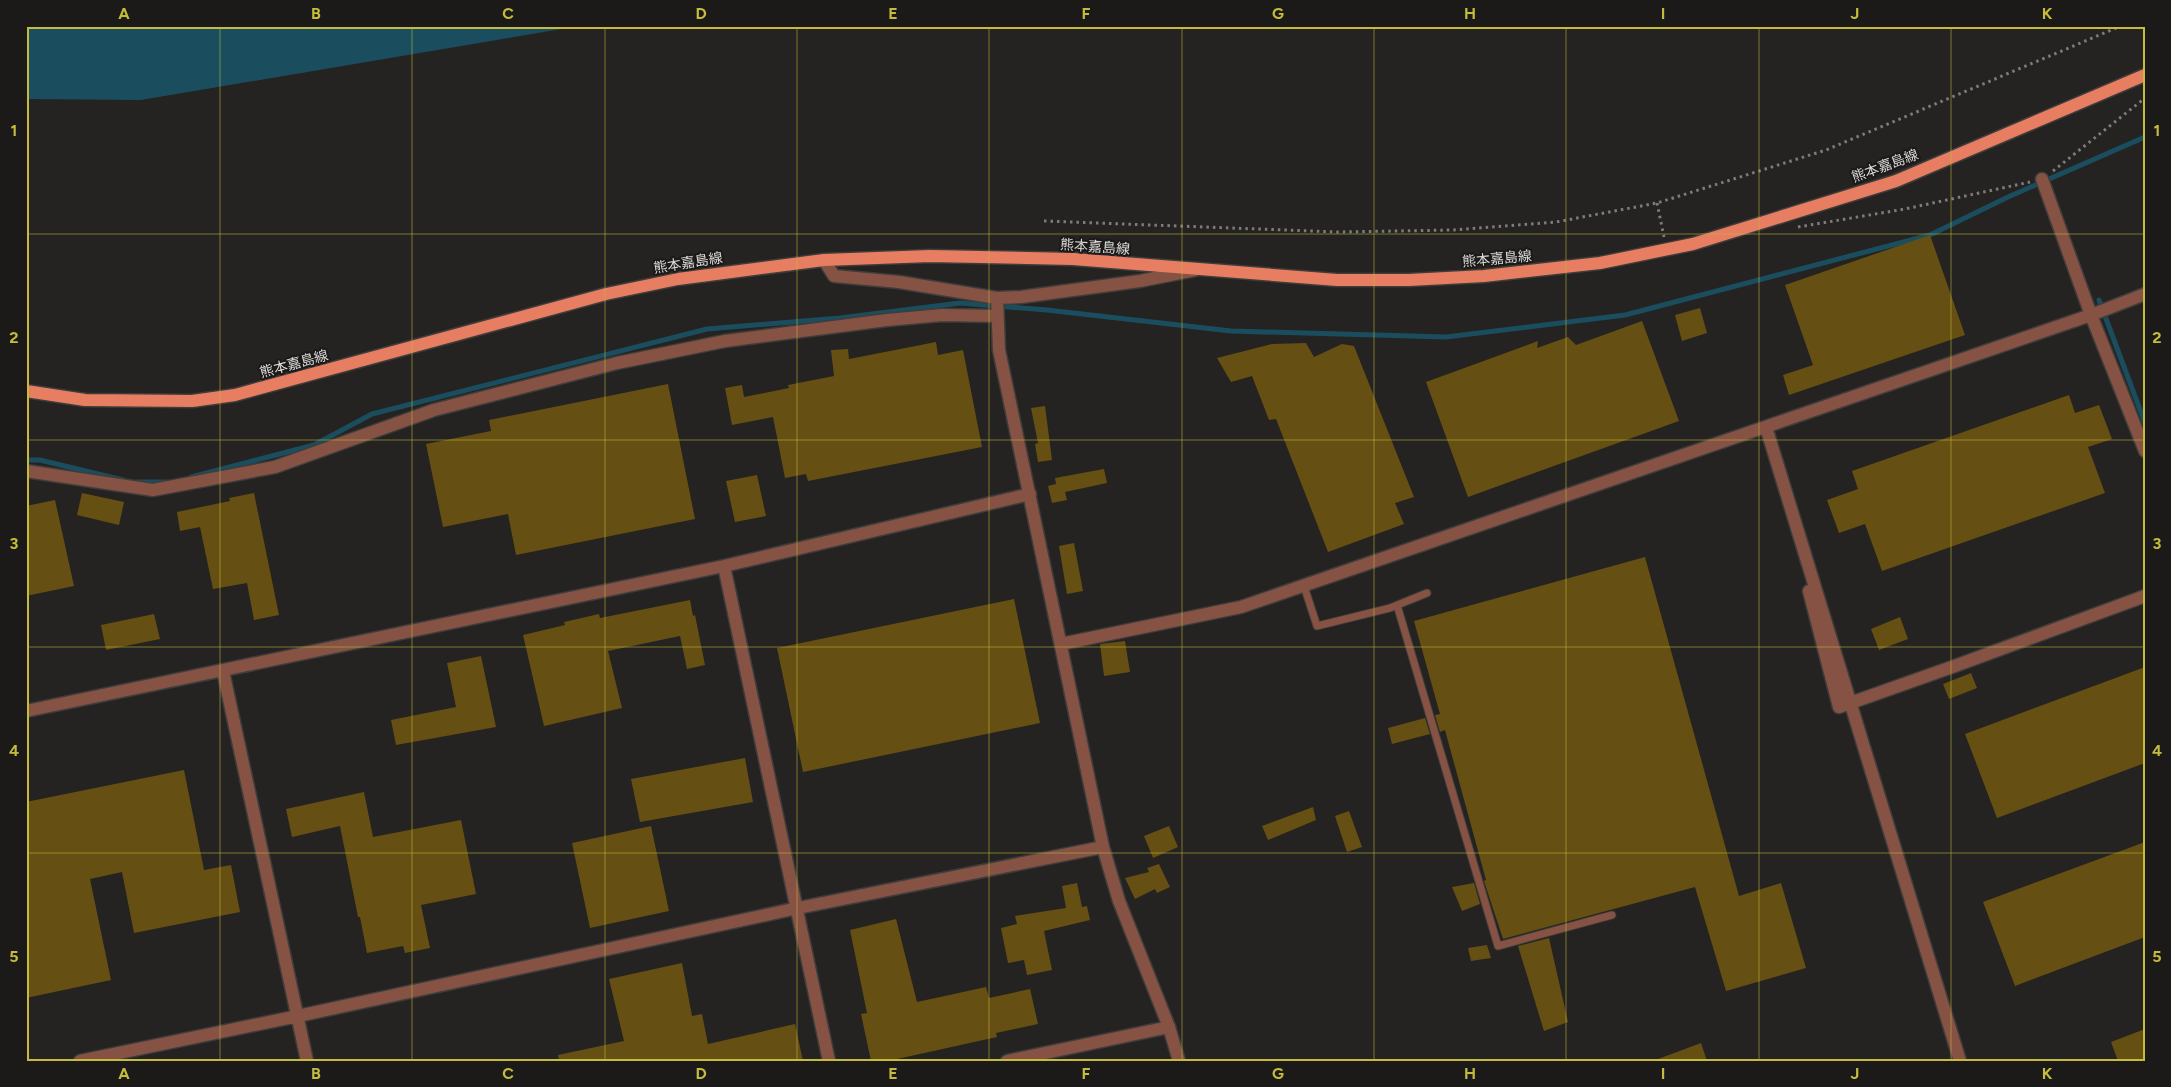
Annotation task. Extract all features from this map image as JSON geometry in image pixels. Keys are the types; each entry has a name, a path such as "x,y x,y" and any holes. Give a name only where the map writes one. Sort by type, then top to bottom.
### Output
{"main road":[{"name":"熊本嘉島線","path":"26,391 85,400 192,401 235,395 606,294 678,278 824,260 930,256 1072,259 1337,280 1409,280 1484,276 1600,263 1693,244 1896,181 2145,75"}],"street":[{"path":"2042,179 2091,315 2145,451"},
{"path":"824,260 834,276 899,282 997,298 1021,297 1140,281 1200,269"},
{"path":"1060,644 1241,607 2091,315 2145,294"},
{"path":"997,298 999,350 1104,847 1119,901 1169,1027 1179,1061"},
{"path":"26,471 153,490 276,467 434,410 617,363 725,341 878,322 942,315 997,316"},
{"path":"1766,426 1839,707 2145,596"},
{"path":"26,711 724,566 1030,494"},
{"path":"724,566 829,1061"},
{"path":"223,671 307,1061"},
{"path":"1852,702 1960,1061"},
{"path":"80,1061 798,908 1104,847"},
{"path":"1007,1061 1169,1027"}],"lane":[{"path":"1304,586 1317,626 1397,605 1427,593"},
{"path":"1397,605 1498,946 1612,915"}],"path":[{"path":"1044,221 1338,232 1453,230 1556,222 1657,203 1826,150 2121,26"},
{"path":"1795,228 1805,228 1905,209 2042,179 2145,98"},
{"path":"1657,203 1667,250"}],"water":[{"path":"26,26 579,26 141,100 26,99"}],"building":[{"path":"1930,235 1965,335 1789,395 1783,375 1813,365 1785,285"},
{"path":"1700,308 1707,333 1682,341 1675,315"},
{"path":"1642,321 1679,421 1468,497 1426,382 1538,341 1537,348 1568,337 1576,345"},
{"path":"936,342 938,355 963,350 982,447 808,481 806,474 785,478 773,417 732,425 725,388 742,385 744,397 789,388 788,385 834,376 831,350 848,349 849,359"},
{"path":"1306,343 1314,357 1342,344 1354,346 1414,497 1395,503 1404,524 1328,552 1276,419 1269,420 1252,376 1231,382 1217,358 1272,344"},
{"path":"668,384 695,519 516,555 508,514 443,527 426,444 491,431 489,420"},
{"path":"2069,395 2075,413 2099,405 2112,439 2088,447 2105,493 1882,571 1865,524 1839,533 1827,500 1858,489 1852,471"},
{"path":"1045,406 1052,460 1038,462 1035,444 1038,443 1031,408"},
{"path":"1104,469 1107,483 1065,492 1067,500 1052,503 1048,486 1056,484 1055,478"},
{"path":"757,475 766,516 735,522 726,481"},
{"path":"82,493 124,502 119,525 77,515"},
{"path":"254,493 279,615 254,620 247,583 213,589 200,527 180,531 177,512 230,501 229,498"},
{"path":"55,500 74,586 26,596 26,506"},
{"path":"1074,543 1083,591 1067,594 1059,546"},
{"path":"1645,557 1739,896 1781,883 1806,968 1726,991 1695,887 1503,939 1484,881 1486,880 1445,730 1440,732 1435,715 1440,714 1414,621"},
{"path":"1014,599 1040,723 803,772 777,648"},
{"path":"690,600 705,665 687,669 680,636 608,651 622,708 544,726 523,635 565,625 564,622 599,614 600,618"},
{"path":"154,614 160,639 106,650 101,625"},
{"path":"1900,617 1908,639 1879,650 1871,629"},
{"path":"1125,641 1130,672 1104,676 1100,644"},
{"path":"481,656 496,727 396,745 391,720 456,707 447,663"},
{"path":"2145,667 2145,763 1997,818 1965,734"},
{"path":"1971,673 1977,688 1949,699 1943,684"},
{"path":"1425,718 1430,734 1392,744 1388,728"},
{"path":"745,758 753,802 640,822 631,779"},
{"path":"184,770 204,870 231,865 240,912 134,933 122,872 90,879 111,980 26,998 26,802"},
{"path":"364,792 373,837 461,820 476,894 421,905 430,948 405,953 403,946 367,953 340,826 292,837 286,809"},
{"path":"1313,807 1316,820 1268,840 1262,826"},
{"path":"1349,811 1362,847 1347,852 1335,816"},
{"path":"651,826 669,911 590,928 572,843"},
{"path":"1169,826 1178,847 1153,858 1144,836"},
{"path":"2145,842 2145,937 2015,986 1983,902"},
{"path":"1159,864 1170,887 1157,893 1155,889 1135,899 1125,878 1149,872 1147,868"},
{"path":"1077,883 1082,907 1087,906 1090,920 1044,931 1052,970 1027,975 1024,960 1008,963 1001,928 1017,924 1015,916 1066,908 1062,886"},
{"path":"1474,883 1480,904 1462,911 1452,887"},
{"path":"896,919 917,1002 986,987 989,998 1030,989 1038,1024 996,1033 997,1037 888,1061 871,1061 861,1014 867,1013 850,930"},
{"path":"1549,938 1568,1022 1544,1031 1518,946"},
{"path":"1487,945 1491,958 1471,961 1468,948"},
{"path":"682,963 692,1016 702,1014 708,1044 795,1024 803,1061 559,1061 558,1055 624,1041 609,979"},
{"path":"2145,1029 2145,1061 2118,1061 2111,1042"},
{"path":"1701,1043 1707,1061 1658,1061 1658,1059"}],"waterway":[{"path":"191,477 314,445 372,414 707,329 840,318 960,303 1047,310 1231,331 1446,337 1625,315 1930,235 2008,197 2145,137"},
{"path":"2099,300 2145,423"},
{"path":"26,460 40,460 123,480"},
{"path":"137,482 166,482"}]}
